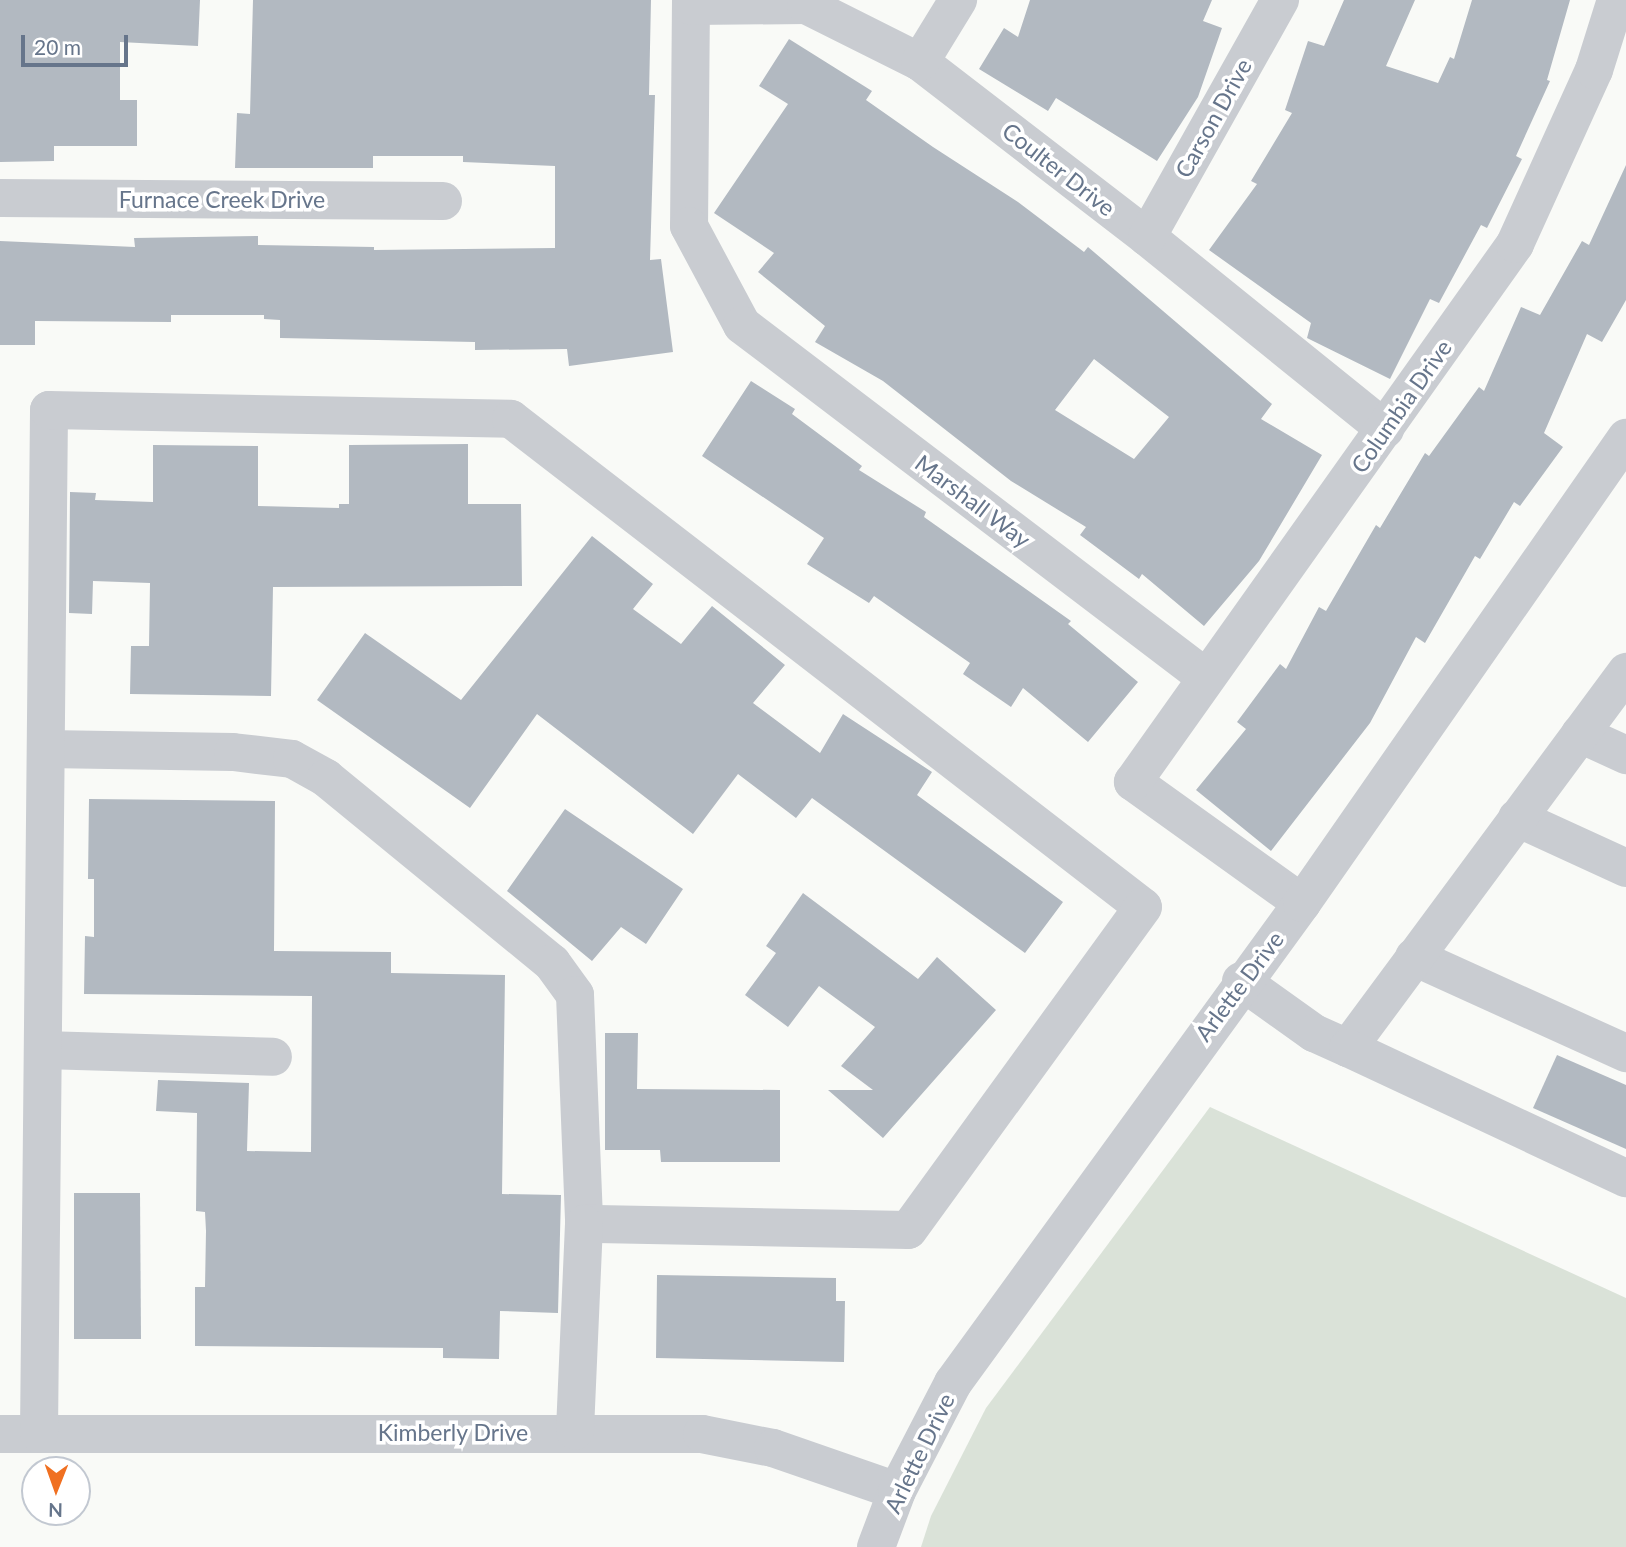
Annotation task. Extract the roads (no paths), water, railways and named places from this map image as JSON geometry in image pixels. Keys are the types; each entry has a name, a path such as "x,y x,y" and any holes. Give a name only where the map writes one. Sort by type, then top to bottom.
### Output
{"street":[{"path":"920,62 958,0"},
{"name":"Carson Drive","path":"1147,237 1280,0"},
{"name":"Columbia Drive","path":"1302,903 1133,782 1204,676 1385,429 1515,244 1594,69 1616,0"},
{"name":"Coulter Drive","path":"691,3 806,5 920,62 1147,237 1385,429"},
{"name":"Marshall Way","path":"691,3 689,226 743,325 1204,676"},
{"name":"Furnace Creek Drive","path":"0,198 443,201"},
{"path":"39,1434 49,410 511,419 1143,907 908,1230 584,1224"},
{"name":"Arlette Drive","path":"876,1547 897,1491 953,1383 1241,981 1302,903 1626,439"},
{"path":"1348,1048 1626,672"},
{"path":"1580,734 1626,755"},
{"path":"46,749 233,752 292,760 326,778 552,963 575,995 584,1224 575,1431"},
{"path":"1517,818 1626,868"},
{"path":"1414,957 1626,1053"},
{"path":"1241,981 1314,1033 1626,1178"},
{"path":"43,1050 272,1057"},
{"name":"Kimberly Drive","path":"0,1434 575,1431 702,1434 797,1455 897,1491"}]}
